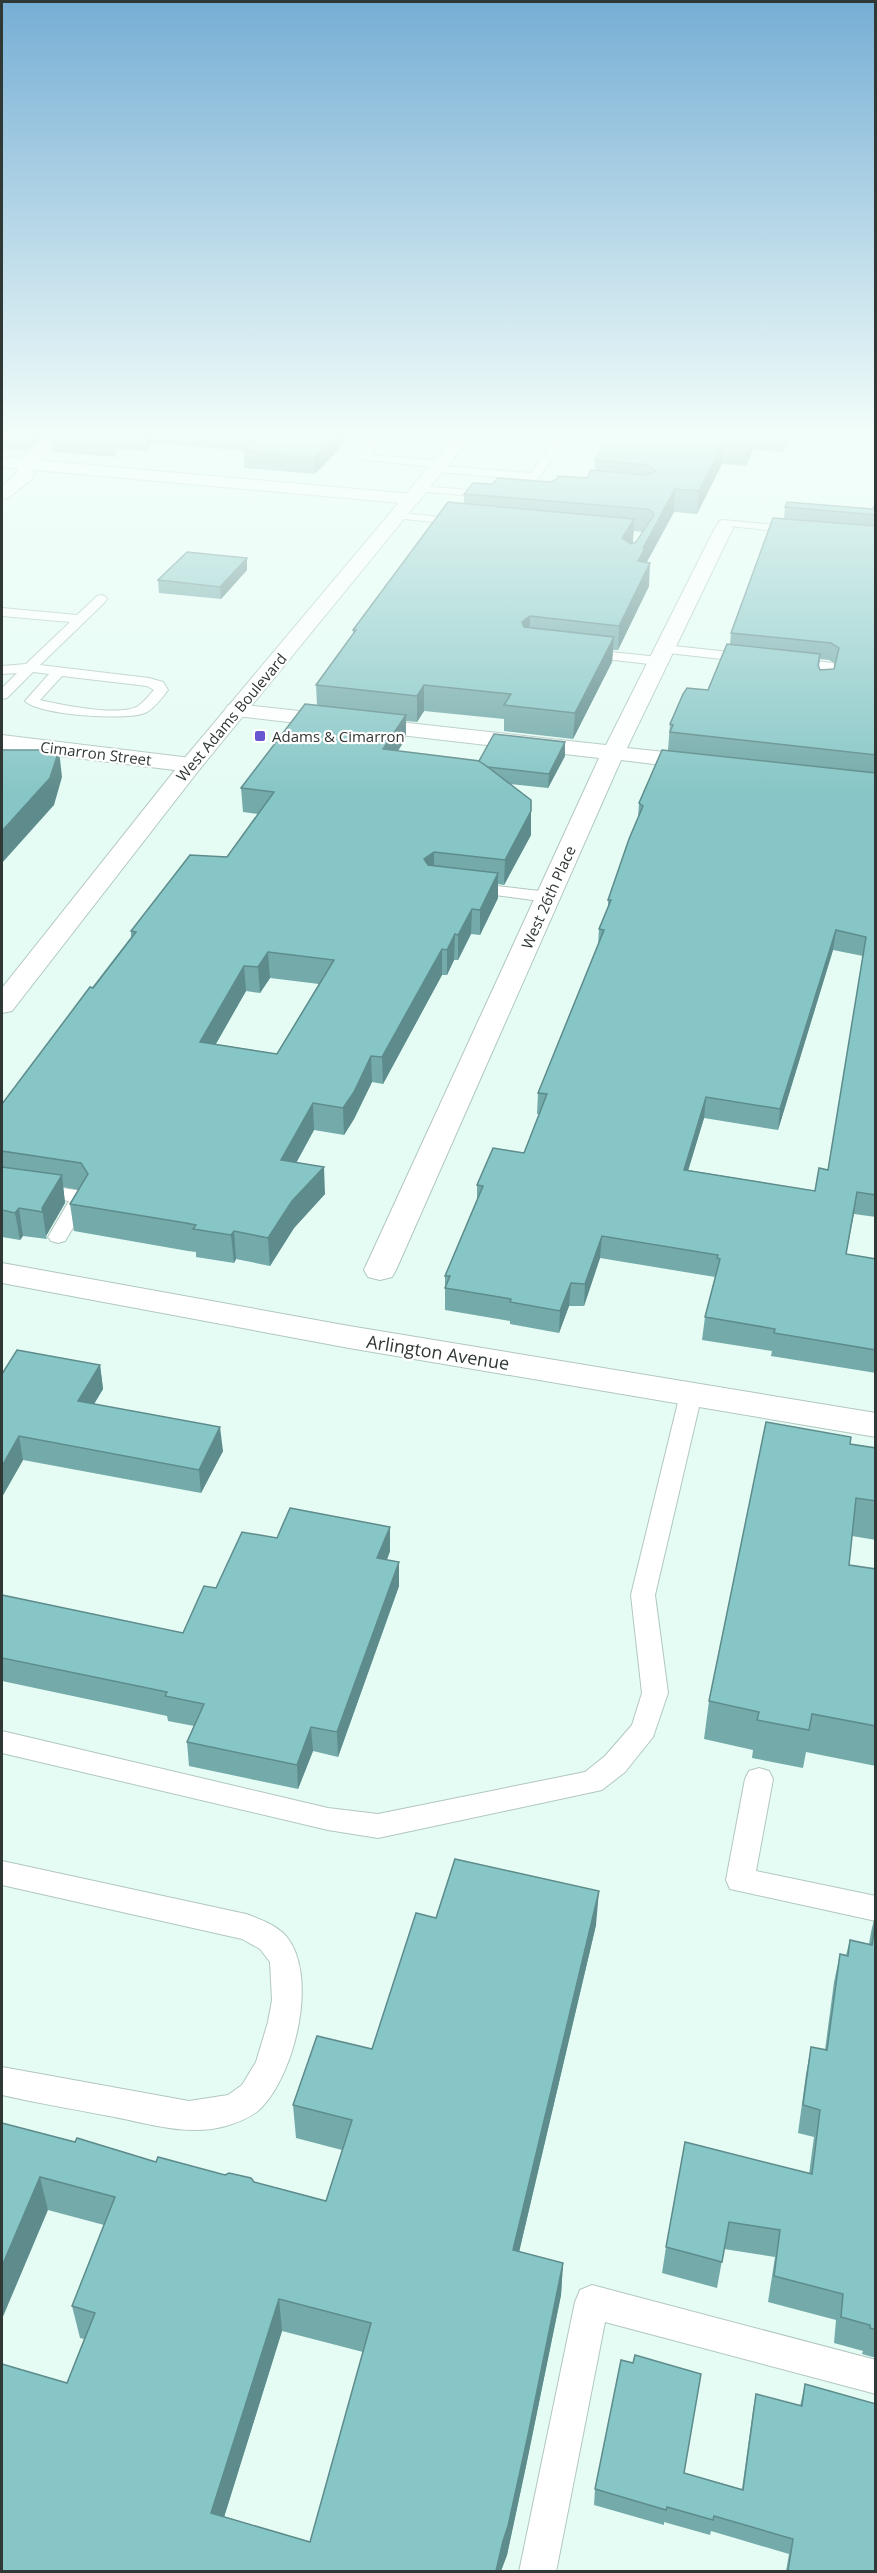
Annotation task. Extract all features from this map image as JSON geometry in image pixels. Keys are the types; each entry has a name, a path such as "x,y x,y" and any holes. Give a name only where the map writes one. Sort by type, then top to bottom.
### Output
{"street":[{"name":"West Adams Boulevard","path":"2,1005 191,765 367,552"},
{"name":"West 26th Place","path":"380,1270 613,753 711,552"},
{"path":"236,710 727,766"},
{"name":"Cimarron Street","path":"2,742 191,765"},
{"name":"Arlington Avenue","path":"2,1273 349,1337 876,1425"}],"lane":[{"path":"2,695 101,598"},
{"path":"2,612 80,619"},
{"path":"573,651 758,659"},
{"path":"781,661 828,666 825,683"},
{"path":"2,670 30,668 59,671 149,682 158,685 161,690 142,710 134,713 119,714 38,704 32,701 59,671"},
{"path":"456,886 548,897"},
{"path":"2,1185 76,1196 80,1200 58,1237"},
{"path":"2,1742 328,1819 378,1826 592,1782 615,1764 644,1730 655,1693 643,1595 691,1394"},
{"path":"759,1779 740,1880 876,1909"},
{"path":"2,1873 246,1928 265,1936 279,1948 287,1973 288,2008 269,2069 252,2095 230,2111 189,2116 2,2081"},
{"path":"537,2571 592,2302 876,2377"}],"building":[{"path":"187,552 247,558 220,587 158,580"},
{"path":"411,552 643,552 638,561 650,563 619,626 530,616 522,622 524,627 614,637 575,713 504,705 511,694 424,685 417,696 316,685 356,630 353,630"},
{"path":"761,552 876,552 876,755 670,732 673,725 670,724 683,694 687,688 708,690 727,644 820,654 818,665 820,670 834,669 839,648 831,643 731,633"},
{"path":"305,704 406,715 383,749 480,761 531,800 531,811 505,860 434,852 424,859 428,865 498,873 480,910 472,909 447,950 442,949 382,1057 371,1056 354,1092 343,1108 313,1103 281,1160 324,1167 292,1201 268,1238 234,1231 231,1235 193,1229 196,1225 70,1204 88,1174 81,1163 2,1151 2,1104 90,987 93,988 136,932 131,931 190,855 227,857 274,792 241,788","holes":["268,952 334,960 277,1054 200,1042 244,966 258,967"]},
{"path":"494,734 565,742 549,774 488,767 479,761"},
{"path":"2,750 59,750 50,778 2,831"},
{"path":"662,750 876,773 876,1195 857,1192 846,1254 876,1259 876,1350 774,1333 775,1329 705,1317 720,1259 717,1258 718,1255 602,1236 585,1284 571,1283 560,1311 510,1302 511,1299 445,1288 450,1276 445,1276 483,1186 477,1185 493,1148 524,1153 547,1094 538,1093 604,930 599,929 611,900 608,900 629,839 643,806 639,803","holes":["836,930 866,937 828,1170 819,1168 815,1191 684,1170 706,1097 780,1109"]},
{"path":"2,1167 62,1175 42,1208 43,1212 19,1208 15,1213 2,1210"},
{"path":"17,1350 100,1365 78,1401 220,1427 199,1470 19,1436 2,1466 2,1374"},
{"path":"766,1422 851,1437 850,1444 876,1448 876,1501 856,1498 849,1565 876,1569 876,1726 812,1714 809,1730 757,1720 759,1712 709,1701"},
{"path":"290,1508 390,1527 377,1558 399,1562 337,1732 311,1727 297,1765 187,1742 204,1704 165,1696 167,1692 2,1658 2,1595 183,1633 204,1586 216,1588 242,1532 277,1538"},
{"path":"455,1859 599,1891 513,2250 563,2263 528,2435 496,2571 2,2571 2,2364 67,2383 95,2313 72,2306 115,2197 40,2177 2,2266 2,2123 75,2142 77,2138 156,2162 158,2157 225,2175 229,2173 251,2178 254,2182 326,2201 352,2120 293,2105 317,2036 372,2049 416,1913 436,1918","holes":["279,2299 371,2323 310,2542 211,2513"]},
{"path":"876,1916 876,2330 870,2328 870,2325 841,2317 843,2294 774,2276 780,2230 729,2222 722,2262 666,2247 685,2142 812,2174 820,2110 803,2105 811,2047 827,2050 840,1954 848,1956 850,1940 872,1945"},
{"path":"635,2355 701,2374 684,2473 743,2490 756,2394 802,2406 805,2384 876,2404 876,2571 788,2571 793,2539 714,2516 713,2520 667,2507 666,2510 595,2489 621,2360 633,2363"}],"place":[{"name":"Adams & Cimarron","path":"260,736"}]}
